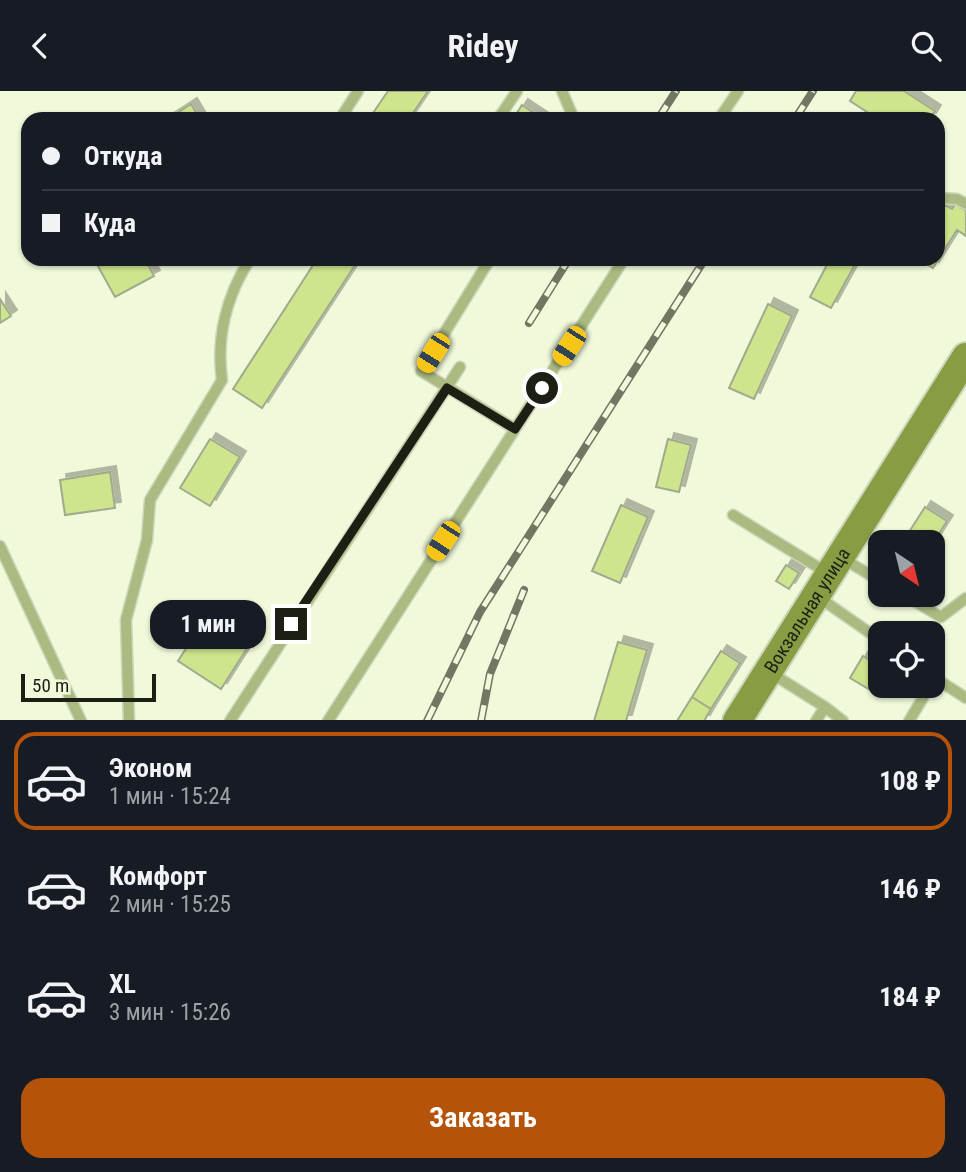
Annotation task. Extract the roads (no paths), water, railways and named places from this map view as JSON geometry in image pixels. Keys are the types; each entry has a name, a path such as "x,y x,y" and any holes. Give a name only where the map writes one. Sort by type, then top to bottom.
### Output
{"main road":[{"name":"Вокзальная улица","path":"737,720 966,357"}],"lane":[{"path":"344,112 358,91"},
{"path":"503,112 517,91"},
{"path":"562,91 571,112"},
{"path":"724,112 738,91"},
{"path":"945,198 957,199 966,204"},
{"path":"129,720 126,620 147,540 150,500 222,380 219,359 223,324 236,280 245,266"},
{"path":"486,266 421,372 515,429"},
{"path":"328,720 620,266"},
{"path":"230,720 460,367"},
{"path":"733,515 829,575 868,625"},
{"path":"0,547 81,720"},
{"path":"829,575 868,580"},
{"path":"924,607 941,617 966,598"},
{"path":"768,671 843,720"},
{"path":"945,687 966,698"},
{"path":"909,720 922,698"},
{"path":"816,720 825,706"}],"railway":[{"path":"662,112 676,91"},
{"path":"800,112 813,91"},
{"path":"529,323 565,266"},
{"path":"427,720 480,612 701,266"},
{"path":"481,720 490,674 524,590"}]}
